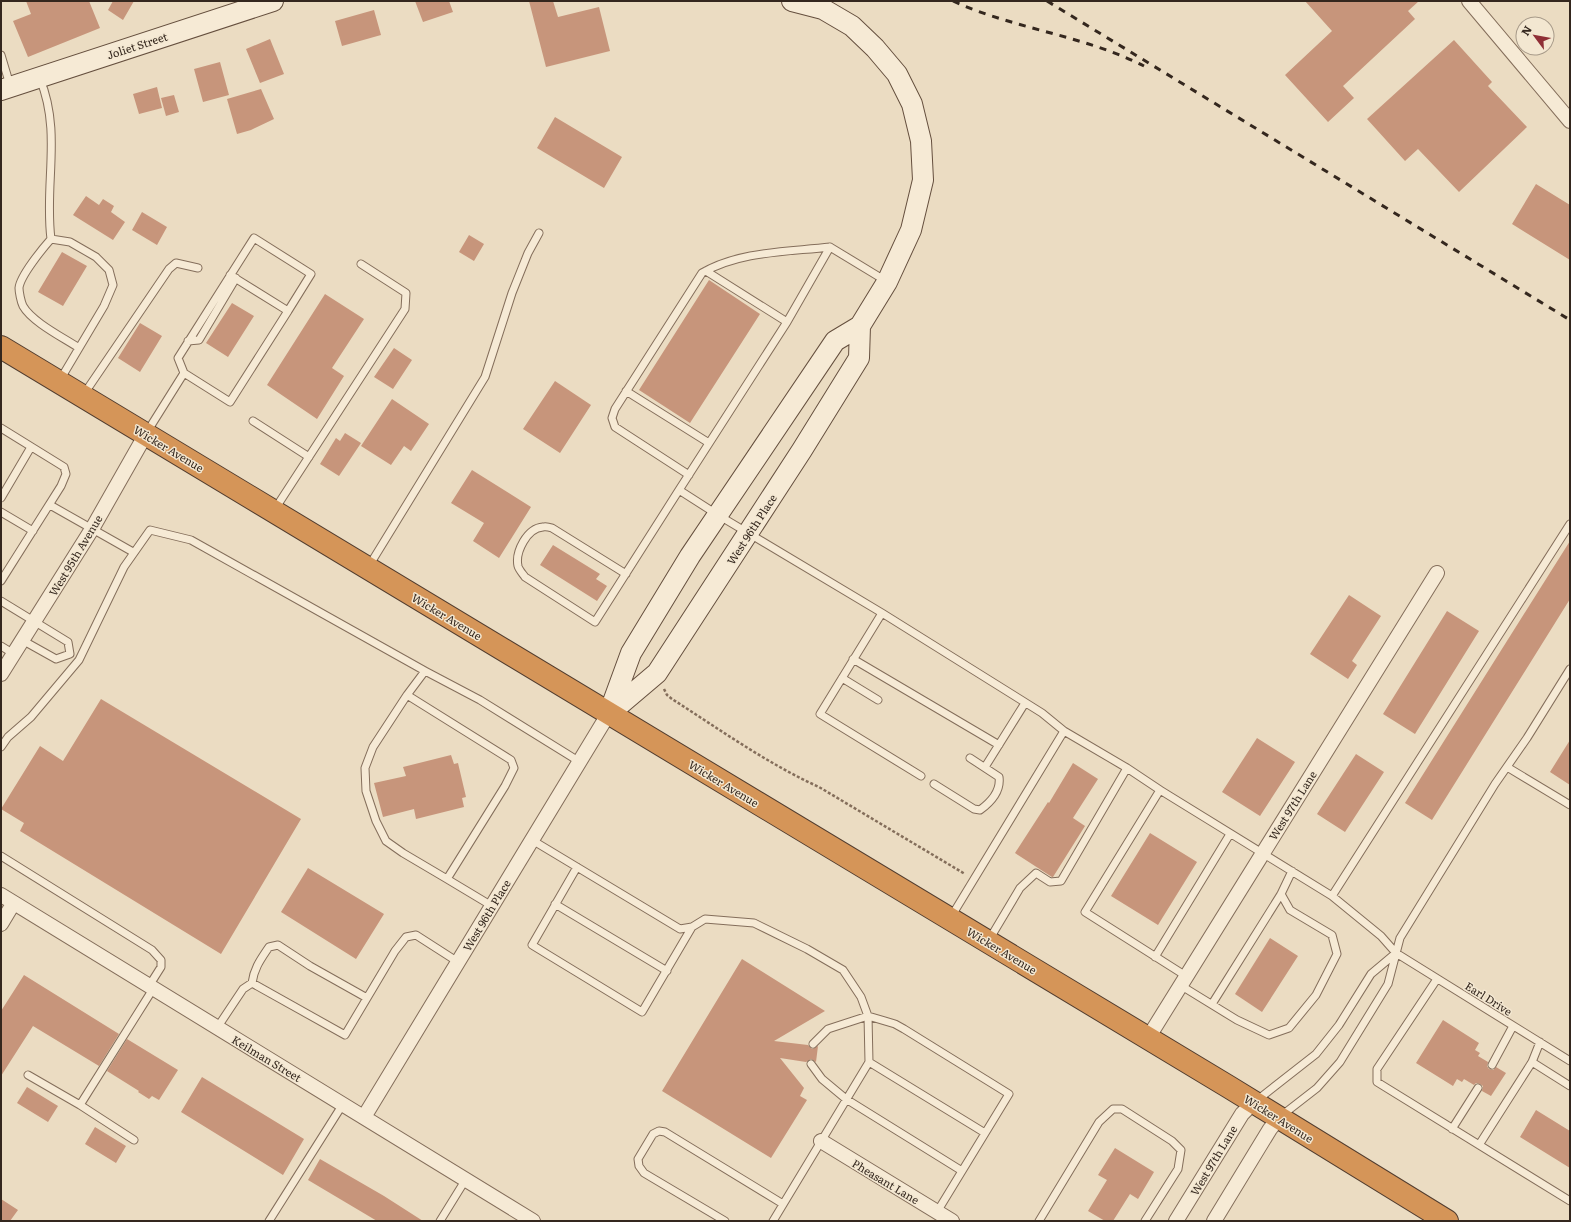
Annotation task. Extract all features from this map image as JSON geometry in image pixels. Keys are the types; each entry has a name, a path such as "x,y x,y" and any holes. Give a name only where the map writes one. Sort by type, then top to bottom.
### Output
{"highway":[{"name":"Wicker Avenue","path":"1,347 1254,1102 1447,1221"}],"street":[{"name":"Joliet Street","path":"6,89 273,1"},
{"name":"West 96th Place","path":"364,1117 609,713 631,653 690,556 835,341 860,326 887,282 911,230 923,180 921,141 912,104 897,74 875,48 852,26 823,9 792,1"},
{"path":"1469,1 1570,121"},
{"name":"West 96th Place","path":"609,713 658,673 802,450 858,358 860,326"},
{"name":"West 95th Avenue","path":"1,674 92,529 146,434"},
{"name":"West 97th Lane","path":"1148,1038 1437,573"},
{"name":"Keilman Street","path":"1,895 13,904 534,1221"},
{"path":"1,924 13,904"},
{"name":"West 97th Lane","path":"1176,1221 1242,1114 1254,1102"},
{"path":"1214,1221 1270,1129 1279,1118"},
{"name":"Pheasant Lane","path":"821,1141 952,1221"}],"lane":[{"path":"1,55 6,89"},
{"path":"40,77 46,94 51,122 53,147 49,221 51,239 34,260 19,287 22,305 30,315 79,348"},
{"path":"367,568 485,377 512,292 528,253 539,233"},
{"path":"254,238 311,274 230,402 184,373 178,358 188,341 199,340 233,277 254,238"},
{"path":"51,239 70,242 96,257 109,270 113,285 104,306 59,382"},
{"path":"626,574 552,528 542,526 529,534 522,544 518,556 518,567 525,577 595,622 626,574 709,443 787,322 830,247"},
{"path":"689,475 615,427 612,418 615,409 626,390 702,273 716,265 740,258 830,247 887,282"},
{"path":"83,396 169,269 176,263 198,268"},
{"path":"273,511 405,308 406,293 361,264"},
{"path":"706,271 787,322"},
{"path":"233,277 288,311"},
{"path":"146,434 184,373"},
{"path":"626,390 709,443"},
{"path":"253,421 309,457"},
{"path":"1,428 64,467 66,474 61,486 1,581"},
{"path":"1,498 31,447"},
{"name":"Earl Drive","path":"679,490 882,613 1042,713 1064,731 1127,768 1230,834 1332,896 1381,936 1396,953 1570,1061"},
{"path":"50,504 133,552"},
{"path":"1,512 33,531"},
{"path":"1332,896 1570,524"},
{"path":"1,747 8,737 31,717 79,660 124,567 133,552 150,530 191,540 425,671 480,700 580,762"},
{"path":"1,601 68,642 70,654 79,660"},
{"path":"882,613 820,714 920,776"},
{"path":"22,640 56,659 70,654"},
{"path":"1,646 14,654"},
{"path":"854,659 999,745"},
{"path":"1279,1118 1317,1088 1340,1062 1388,984 1400,938 1490,791 1570,669"},
{"path":"425,671 407,695 373,747 365,768 366,791 376,821 386,841 403,853 492,906"},
{"path":"842,678 878,700"},
{"path":"407,695 511,760 514,768 505,786 447,879"},
{"path":"985,767 1025,703"},
{"path":"950,919 1064,731"},
{"path":"934,784 974,809 980,810 992,799 998,790 1000,782 999,777 970,758"},
{"path":"1507,767 1570,805"},
{"path":"988,942 1020,888 1036,872 1050,882 1061,881 1127,768"},
{"path":"1160,790 1085,912 1156,957 1212,1004 1237,1020 1269,1035 1289,1028 1316,995 1337,954 1332,935 1290,910 1280,894"},
{"path":"1156,957 1230,834"},
{"path":"532,840 680,929 692,927 705,919 754,922 807,949 843,970 861,997 868,1016 869,1062 773,1221"},
{"path":"1,856 152,950 161,960 161,967 151,988 80,1105"},
{"path":"577,867 532,944 642,1012 692,927"},
{"path":"1212,1004 1280,894 1292,871"},
{"path":"555,904 667,970"},
{"path":"252,983 345,1035 395,951 406,937 416,935 458,962"},
{"path":"252,983 253,972 258,963 269,947 278,945 310,966 367,998"},
{"path":"1254,1102 1316,1054 1339,1025 1371,974 1396,953"},
{"path":"1437,978 1377,1069 1377,1082 1570,1201"},
{"path":"217,1028 243,989 252,983"},
{"path":"813,1044 828,1029 868,1016 895,1024 1009,1094 937,1212"},
{"path":"1492,1065 1513,1026"},
{"path":"1479,1145 1532,1062 1540,1042"},
{"path":"869,1062 985,1133"},
{"path":"1532,1062 1570,1086"},
{"path":"811,1064 822,1078 846,1099 962,1171"},
{"path":"28,1075 80,1105 134,1140"},
{"path":"1452,1128 1478,1088"},
{"path":"269,1221 343,1104"},
{"path":"1040,1221 1099,1122 1113,1109 1122,1109 1172,1141 1181,1150 1178,1169 1145,1221"},
{"path":"725,1221 644,1173 639,1166 638,1159 653,1134 659,1131 665,1132 783,1204"},
{"path":"440,1221 466,1179"}],"path":[{"path":"664,689 667,695 672,699 731,737 800,778 819,787 974,880"}],"building":[{"path":"26,1 89,1 100,28 28,57 13,21 31,14"},
{"path":"113,1 134,1 123,20 108,10"},
{"path":"415,1 449,1 453,12 423,22"},
{"path":"529,1 553,1 558,17 599,7 610,51 546,67"},
{"path":"1305,1 1419,1 1408,11 1415,19 1343,86 1354,98 1328,122 1285,75 1332,31"},
{"path":"374,10 381,35 342,46 335,21"},
{"path":"270,39 284,74 260,83 246,49"},
{"path":"1454,40 1492,82 1488,86 1527,127 1459,192 1418,149 1405,161 1367,119"},
{"path":"220,62 229,95 203,102 194,69"},
{"path":"157,87 162,108 139,114 133,94"},
{"path":"261,89 274,119 251,130 237,134 227,99"},
{"path":"174,95 179,112 166,116 161,98"},
{"path":"555,117 622,157 604,188 537,148"},
{"path":"1536,184 1570,205 1570,260 1512,224"},
{"path":"86,196 99,205 103,199 114,206 111,212 125,222 113,240 73,215"},
{"path":"142,212 167,227 157,245 132,230"},
{"path":"469,235 484,244 474,261 459,252"},
{"path":"62,252 87,266 63,306 38,292"},
{"path":"709,280 760,314 690,423 639,390"},
{"path":"325,294 364,319 332,368 344,376 317,419 267,385"},
{"path":"232,303 254,316 228,357 206,343"},
{"path":"140,323 162,336 140,372 118,358"},
{"path":"394,348 412,360 393,389 374,377"},
{"path":"555,381 591,405 560,453 523,429"},
{"path":"392,399 429,424 411,451 404,446 391,465 361,446"},
{"path":"345,433 361,443 339,476 320,464 336,438 340,441"},
{"path":"472,470 531,507 499,558 473,541 484,523 451,503"},
{"path":"1570,541 1570,599 1432,820 1405,803"},
{"path":"553,545 600,574 596,579 607,586 597,601 540,565"},
{"path":"1349,595 1381,616 1352,661 1357,665 1348,679 1310,654"},
{"path":"1447,611 1479,631 1415,734 1383,714"},
{"path":"101,699 301,819 221,954 20,831 24,823 1,809 40,746 63,761"},
{"path":"1257,738 1295,762 1260,816 1222,792"},
{"path":"1570,740 1570,785 1550,772"},
{"path":"1356,754 1384,772 1345,832 1317,814"},
{"path":"451,755 454,764 458,763 466,797 462,798 464,807 416,819 414,809 383,817 374,783 406,776 403,767"},
{"path":"1073,763 1098,779 1073,818 1085,826 1052,877 1015,853 1048,802 1049,803"},
{"path":"1150,833 1197,862 1158,925 1111,896"},
{"path":"308,868 384,914 356,959 281,912"},
{"path":"1270,938 1298,956 1262,1012 1235,994"},
{"path":"742,959 825,1011 774,1041 808,1045 812,1049 818,1046 816,1062 811,1059 806,1062 780,1058 804,1088 800,1096 807,1100 771,1158 662,1091"},
{"path":"24,975 119,1034 99,1066 33,1026 1,1076 1,1011"},
{"path":"1443,1020 1479,1043 1475,1050 1480,1053 1478,1056 1488,1062 1487,1066 1489,1069 1493,1070 1496,1067 1506,1073 1491,1096 1482,1091 1483,1086 1480,1084 1476,1083 1474,1085 1464,1079 1462,1082 1457,1079 1453,1086 1416,1063"},
{"path":"127,1039 178,1070 159,1100 152,1096 149,1099 107,1071"},
{"path":"202,1077 304,1139 283,1175 181,1112"},
{"path":"27,1087 58,1106 48,1122 17,1103"},
{"path":"1536,1110 1570,1131 1570,1168 1520,1137"},
{"path":"95,1127 126,1146 116,1163 85,1144"},
{"path":"1115,1148 1154,1172 1138,1199 1130,1194 1113,1221 1105,1221 1088,1211 1107,1180 1098,1175"},
{"path":"320,1159 384,1196 423,1221 377,1221 308,1180"},
{"path":"1,1199 18,1210 10,1221 1,1221"}],"railway":[{"path":"953,1 1000,19 1073,39 1121,55 1144,66"},
{"path":"1047,1 1570,320"}]}
